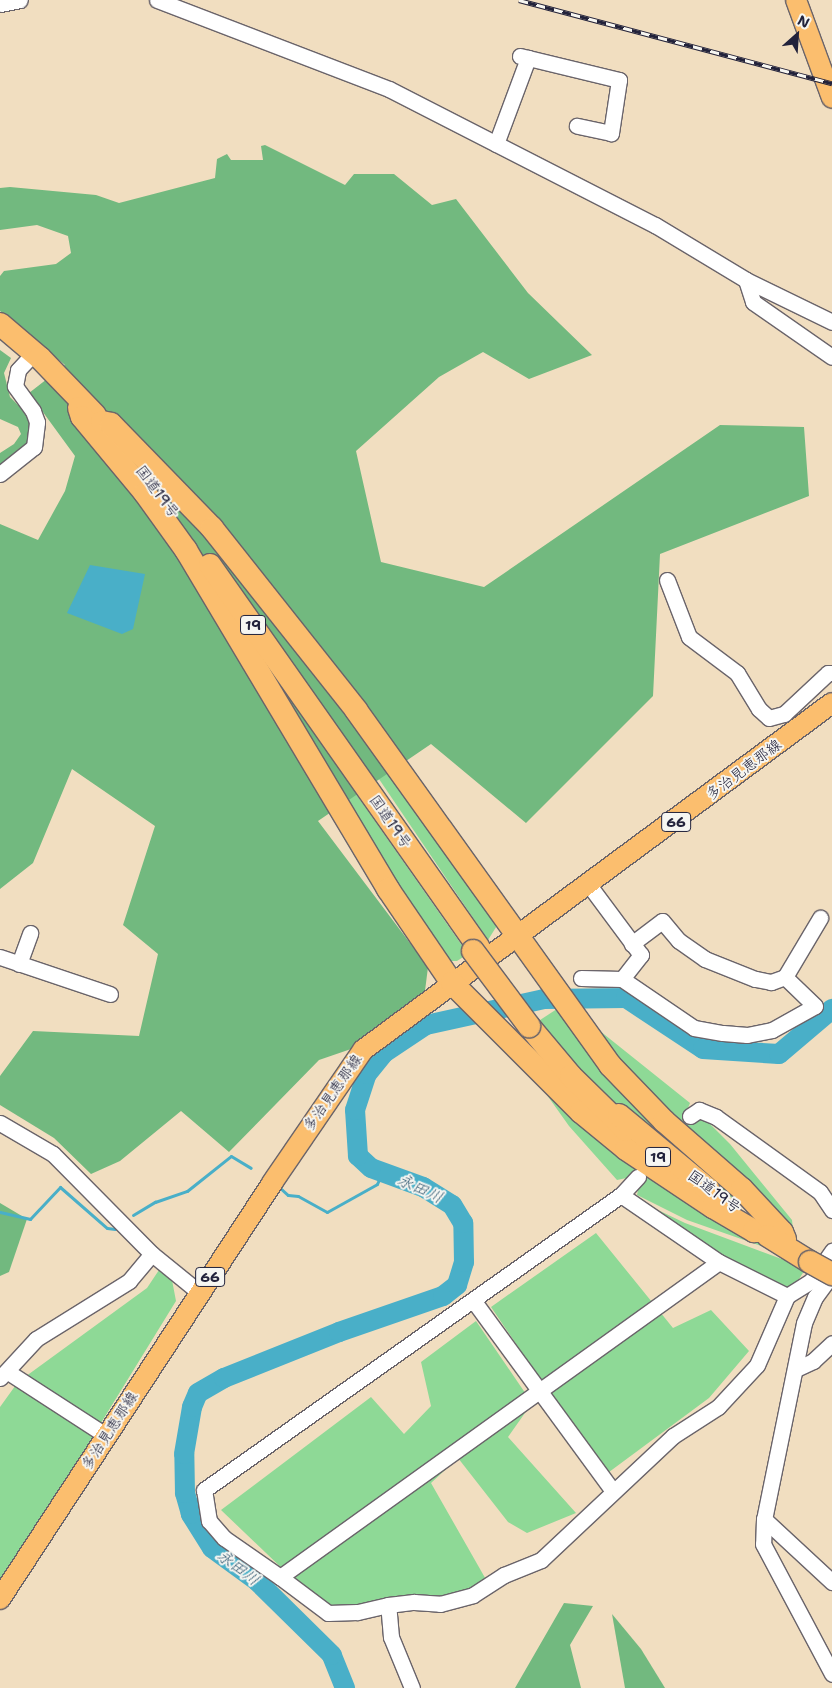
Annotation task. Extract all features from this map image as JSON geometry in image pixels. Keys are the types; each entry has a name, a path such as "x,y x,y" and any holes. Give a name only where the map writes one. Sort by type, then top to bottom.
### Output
{"highway":[{"name":"国道19号","path":"0,324 102,422 160,495 476,949"},
{"name":"国道19号","path":"0,332 32,355 79,408 182,534 476,949 571,1076 640,1143 703,1193 760,1231 822,1259"},
{"path":"79,408 82,417 145,493 186,550 388,889 452,983 582,1112 626,1149 713,1207 754,1231 760,1231"},
{"path":"102,422 111,424 212,528 356,710 560,997 636,1094 742,1189 782,1232 785,1239"},
{"name":"国道19号","path":"531,1025 591,1088 664,1155 746,1216 822,1259 832,1274"}],"main road":[{"path":"796,0 832,98"},
{"name":"多治見恵那線","path":"2,1591 107,1436 340,1080 363,1050 832,704"}],"street":[{"path":"0,4 20,0"},
{"path":"158,0 389,89 655,225 746,280 832,322"},
{"path":"496,144 524,56 618,80 611,133 577,126"},
{"path":"746,280 753,302 832,357"},
{"path":"0,474 34,447 37,433 34,411 15,386 18,370 32,355"},
{"path":"666,580 689,636 737,673 759,709 769,718 784,714 828,673 832,674"},
{"path":"589,885 641,954 622,979"},
{"path":"632,944 662,920 679,941 705,959 771,982 785,977 820,918"},
{"path":"19,964 30,934"},
{"path":"0,958 110,994"},
{"path":"581,978 622,979 694,1028 747,1034 772,1030 815,1006 785,977"},
{"path":"690,1116 699,1110 716,1117 820,1192 832,1210"},
{"path":"0,1123 53,1154 152,1254 200,1293"},
{"path":"638,1177 621,1195 204,1490 210,1521 224,1538 280,1577 328,1614 358,1612 388,1605 414,1602 440,1604 473,1595 504,1575 541,1560 612,1490 673,1436 718,1407 757,1365 787,1296 811,1281 822,1259"},
{"path":"621,1195 720,1262 787,1296"},
{"path":"107,1436 4,1375 36,1339 129,1281 152,1254"},
{"path":"280,1577 720,1262"},
{"path":"832,1274 815,1298 804,1323 796,1370 764,1518 763,1544 832,1674"},
{"path":"472,1300 542,1391 612,1490"},
{"path":"796,1370 813,1361 832,1344"},
{"path":"764,1518 832,1582"},
{"path":"388,1605 391,1637 412,1688"}],"green space":[{"path":"265,145 345,185 354,174 394,174 432,205 456,199 528,293 592,355 529,379 483,352 439,377 356,451 381,562 484,587 720,425 804,427 809,496 660,554 653,696 526,823 431,744 318,821 428,967 425,991 351,1049 319,1060 229,1152 181,1111 120,1161 91,1174 54,1138 0,1105 0,1076 33,1031 139,1036 158,954 123,925 155,826 72,769 33,863 0,889 0,524 38,540 65,491 75,456 29,393 65,365 0,311 0,276 4,271 56,264 71,253 68,236 37,225 0,230 0,188 10,187 96,195 119,203 215,178 217,159 227,154 231,160 263,160 261,146"},
{"path":"0,350 11,358 4,373 10,397 29,416 31,434 28,444 0,465 0,453 14,444 21,434 18,427 0,419"},
{"path":"228,611 468,954 457,961 444,961"},
{"path":"292,636 498,924 488,940 360,751"},
{"path":"560,1007 760,1217 710,1183 633,1120 584,1074 537,1022"},
{"path":"575,1011 690,1103 686,1113 702,1116 730,1144 792,1220 794,1238 653,1106"},
{"path":"532,1074 781,1253 687,1220 637,1195 640,1180 636,1176 617,1180 569,1126"},
{"path":"635,1199 685,1223 806,1268 794,1287 782,1288 728,1262"},
{"path":"0,1203 27,1219 9,1272 0,1276"},
{"path":"596,1233 673,1328 711,1310 749,1351 709,1398 605,1475 491,1307"},
{"path":"159,1270 172,1280 176,1301 0,1587 0,1407 18,1382 147,1288"},
{"path":"476,1321 532,1403 508,1437 576,1513 527,1533 508,1522 458,1458 431,1483 488,1583 386,1613 336,1620 221,1510 371,1397 404,1434 431,1406 421,1362"},
{"path":"564,1603 593,1606 570,1645 581,1688 515,1688"},
{"path":"612,1614 641,1649 665,1688 625,1688"}],"water":[{"path":"90,565 145,574 133,629 122,634 67,613"}],"waterway":[{"name":"永田川","path":"345,1688 332,1655 257,1581 212,1548 191,1514 185,1493 184,1454 192,1407 198,1393 224,1378 339,1332 443,1296 457,1285 464,1262 463,1223 452,1205 423,1187 371,1168 358,1156 355,1110 367,1074 384,1053 426,1025 544,999 626,998 703,1049 779,1054 832,1009"},
{"path":"133,1215 155,1202 187,1191 231,1156 251,1168"},
{"path":"279,1187 288,1195 298,1196 327,1212 377,1184 382,1173"},
{"path":"0,1212 30,1219 60,1187 107,1228 115,1229"}],"railway":[{"path":"519,0 832,83"}]}
